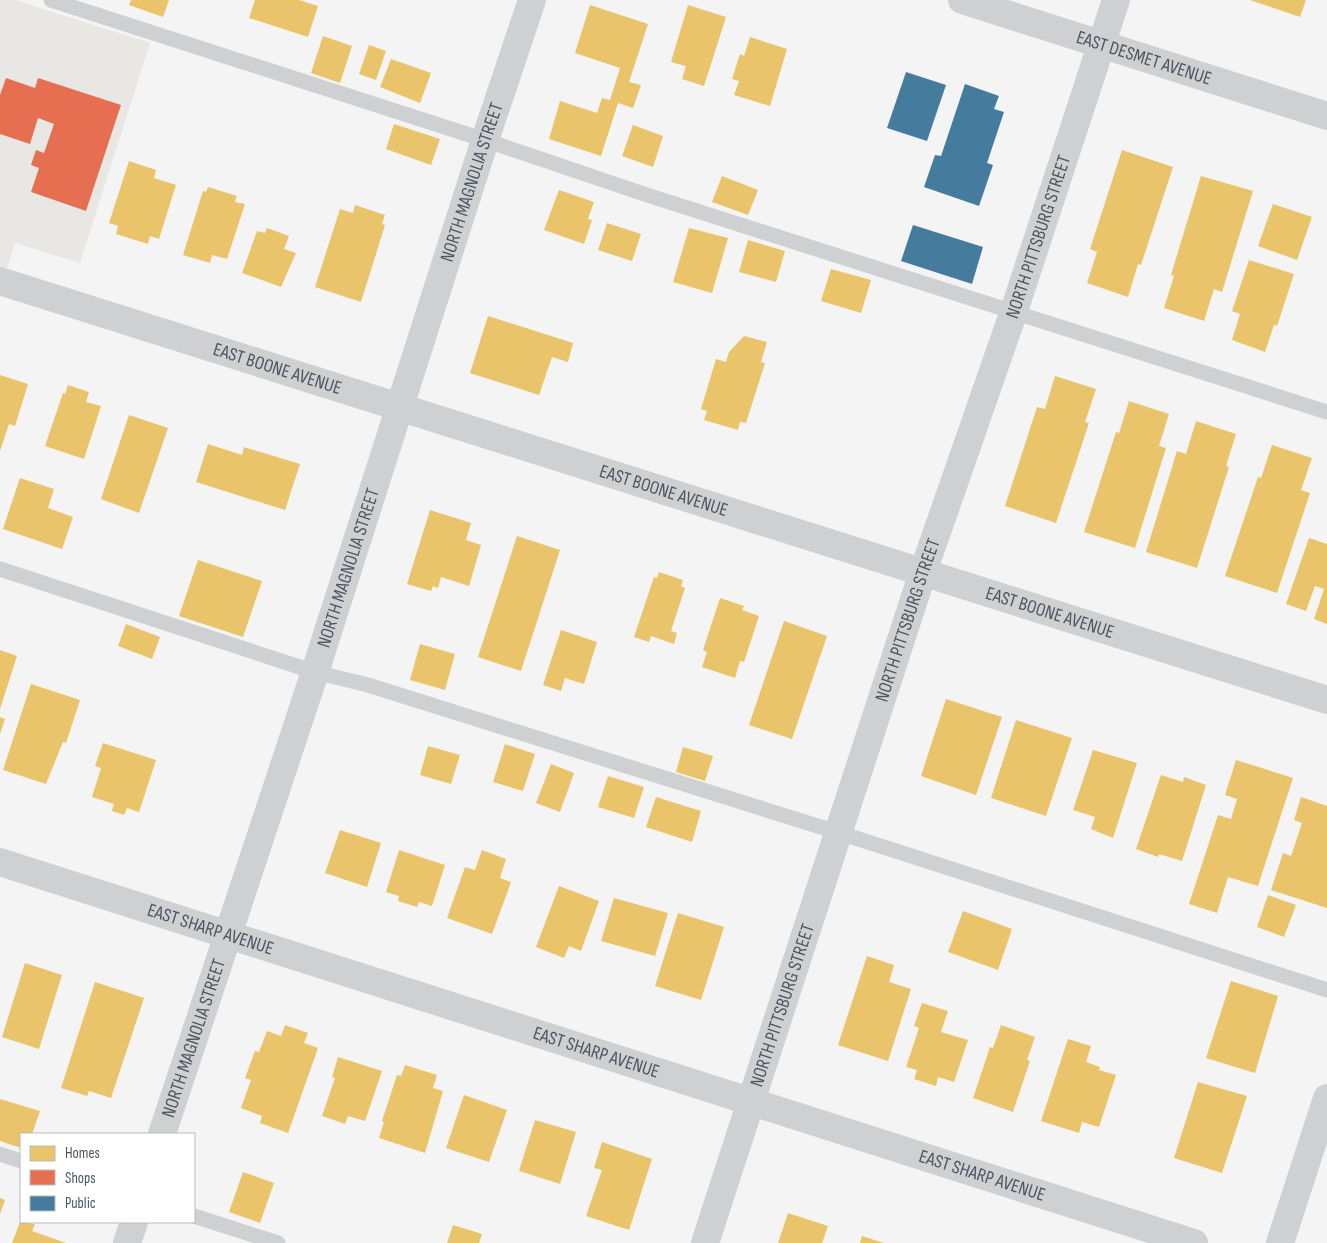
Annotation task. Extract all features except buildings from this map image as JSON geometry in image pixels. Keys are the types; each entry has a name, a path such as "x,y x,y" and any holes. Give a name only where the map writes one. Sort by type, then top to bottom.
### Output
{"street":[{"name":"NORTH MAGNOLIA STREET","path":"162,1133 315,672 485,140 532,0"},
{"name":"EAST DESMET AVENUE","path":"962,0 1327,116"},
{"name":"NORTH PITTSBURG STREET","path":"705,1243 840,833 923,572 1014,311 1116,0"},
{"name":"EAST BOONE AVENUE","path":"0,280 1327,700"},
{"name":"EAST SHARP AVENUE","path":"0,862 751,1100 1194,1243"},
{"path":"1280,1243 1327,1098"},
{"path":"127,1243 134,1223"}],"lane":[{"path":"51,0 485,140 647,195 1327,412"},
{"path":"0,568 315,672 368,685 840,833 1327,990"},
{"path":"0,1154 20,1161"},
{"path":"195,1216 278,1243"}],"shaded area":[{"path":"0,0 15,0 150,43 80,263 15,243 0,290"}]}
